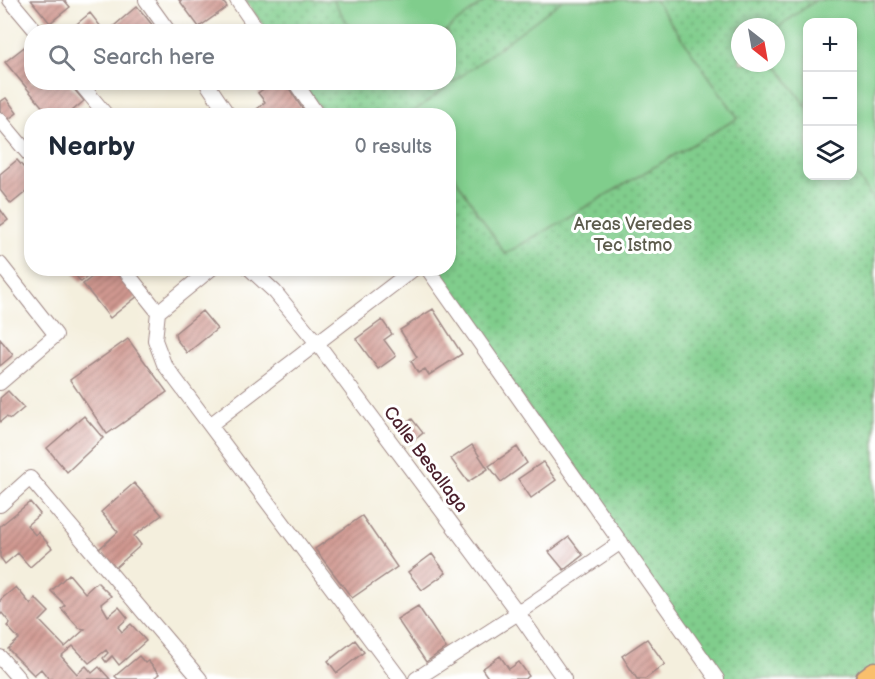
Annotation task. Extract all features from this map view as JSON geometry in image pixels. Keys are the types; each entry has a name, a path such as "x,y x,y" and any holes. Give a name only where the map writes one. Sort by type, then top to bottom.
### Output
{"main road":[{"path":"867,679 875,673"}],"street":[{"path":"10,0 30,24"},
{"path":"146,0 163,24"},
{"path":"237,0 254,24"},
{"path":"86,90 100,108"},
{"path":"211,90 224,108"},
{"path":"300,90 313,108"},
{"path":"0,120 24,148"},
{"path":"0,264 56,335 0,383"},
{"path":"129,276 158,312 155,340 164,364 400,679"},
{"path":"158,312 202,276"},
{"name":"Calle Besallaga","path":"258,276 275,292 317,343 518,613 564,679"},
{"path":"210,426 405,276"},
{"path":"433,276 717,679"},
{"path":"0,505 30,478 200,679"},
{"path":"416,679 518,613 621,542"},
{"path":"0,657 19,679"}],"green space":[{"name":"Areas Veredes Tec Istmo","path":"245,0 875,0 875,672 865,679 718,679 437,276 456,276 456,108 320,108 307,90 456,90 456,24 262,24"},
{"path":"333,0 486,0 454,24 348,24"},
{"path":"563,0 655,0 738,118 505,254 456,179 456,108 419,108 443,90 456,90 456,80"},
{"path":"816,0 875,0 875,201 857,176 857,18 803,18 803,102 781,72 785,72 785,22"}],"building":[{"path":"31,0 64,0 70,7 50,23"},
{"path":"179,0 222,0 227,7 203,24 197,24"},
{"path":"137,6 151,24 116,24"},
{"path":"90,13 99,24 77,24"},
{"path":"24,47 24,85 5,62"},
{"path":"28,90 75,90 84,101 76,108 43,108"},
{"path":"262,90 290,90 302,108 258,108 265,102 258,93"},
{"path":"6,98 17,113 7,120 0,111 0,102"},
{"path":"17,160 24,168 24,193 11,204 0,190 0,174"},
{"path":"0,209 8,220 0,226"},
{"path":"76,276 88,276 81,282"},
{"path":"93,276 124,276 139,295 110,318 83,284"},
{"path":"433,309 462,354 429,375 425,369 418,373 411,361 417,357 400,330"},
{"path":"202,311 217,329 187,353 176,339 175,333"},
{"path":"382,320 392,334 384,340 396,356 378,369 356,339"},
{"path":"0,339 13,355 0,366"},
{"path":"128,339 167,392 107,434 70,380"},
{"path":"8,391 24,408 11,419 6,417 0,422 0,398"},
{"path":"84,416 103,438 67,472 47,448"},
{"path":"412,419 423,433 409,444 398,430"},
{"path":"472,445 488,469 468,482 451,459"},
{"path":"517,447 527,463 501,482 489,466"},
{"path":"543,462 556,480 531,498 518,479"},
{"path":"134,483 162,515 134,536 141,545 115,568 99,549 118,532 101,512"},
{"path":"30,502 40,514 27,525 35,535 38,532 52,548 30,567 18,553 5,564 0,557 0,526"},
{"path":"362,516 397,567 352,598 315,549"},
{"path":"569,537 583,555 564,570 549,552"},
{"path":"432,554 446,573 422,590 408,572"},
{"path":"69,574 85,593 97,582 111,596 101,604 108,616 119,607 128,618 118,627 122,632 131,624 146,641 119,665 112,656 106,662 103,658 108,653 106,650 89,663 73,646 61,656 77,674 86,666 92,673 99,667 110,679 49,679 41,669 34,675 8,649 19,639 7,626 10,623 2,613 0,615 0,600 16,587 31,605 35,598 49,612 40,621 65,647 85,629 79,628 61,608 65,605 51,591"},
{"path":"418,606 446,648 426,662 397,619"},
{"path":"647,639 665,664 645,679 637,679 622,656"},
{"path":"355,640 364,652 337,673 328,661"},
{"path":"139,656 145,663 148,661 159,674 153,679 118,679 115,676"},
{"path":"500,656 509,669 519,662 529,676 525,679 489,679 482,669"}]}
